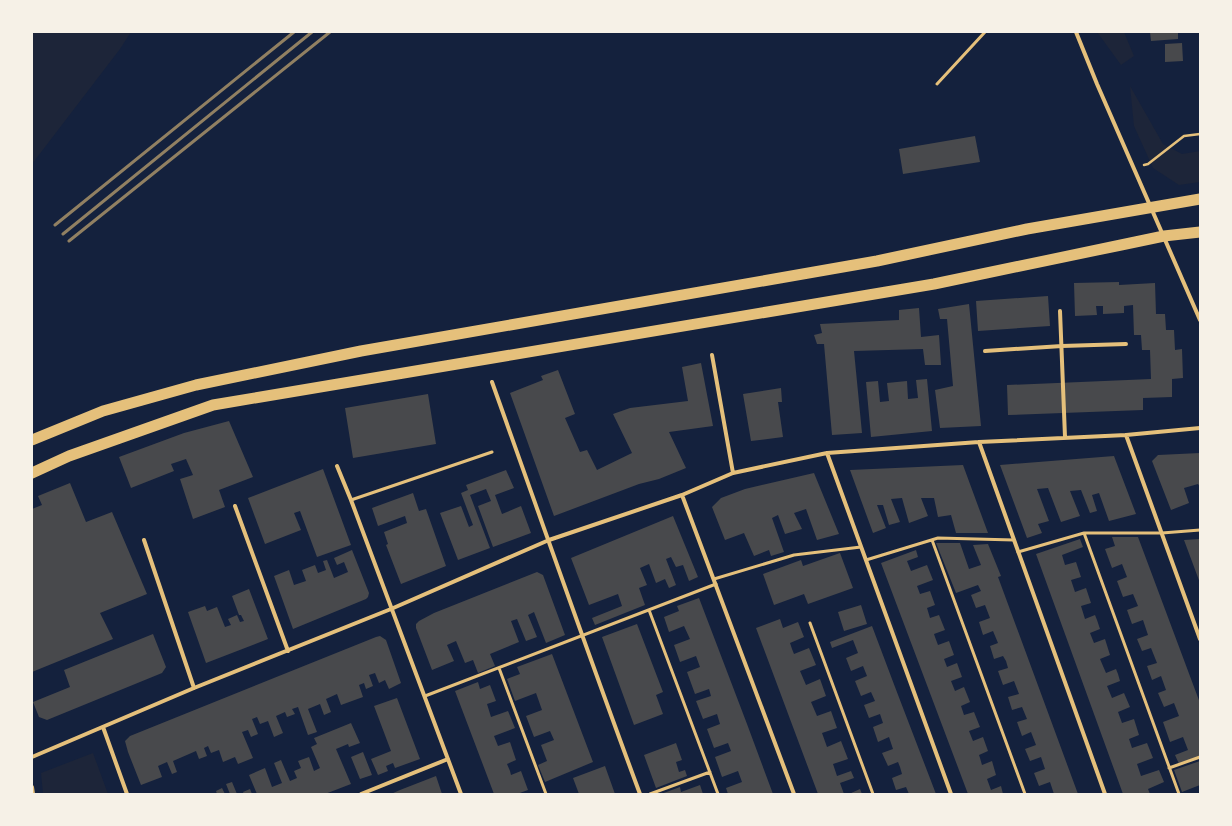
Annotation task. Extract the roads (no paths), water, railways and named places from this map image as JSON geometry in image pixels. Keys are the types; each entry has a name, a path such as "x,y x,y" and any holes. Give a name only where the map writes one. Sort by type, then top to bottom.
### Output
{"highway":[{"path":"32,440 103,411 204,383 361,351 877,261 1027,229 1200,199"},
{"path":"32,473 69,456 213,405 934,284 1164,236 1200,232"}],"street":[{"path":"1076,32 1097,84 1200,320"},
{"path":"1060,311 1065,437"},
{"path":"985,351 1126,344"},
{"path":"712,355 734,473"},
{"path":"492,382 582,637 640,794"},
{"path":"32,758 194,688 391,609 549,540 682,495 734,473 827,453 979,442 1126,435 1200,428"},
{"path":"1126,435 1200,639"},
{"path":"979,442 1105,794"},
{"path":"827,453 951,794"},
{"path":"337,466 461,794"},
{"path":"682,495 794,794"},
{"path":"235,506 288,650"},
{"path":"144,540 194,688"},
{"path":"103,727 127,794"},
{"path":"362,794 448,760"},
{"path":"32,787 33,794"}],"lane":[{"path":"938,84 985,32"},
{"path":"351,500 492,452"},
{"path":"1018,552 1084,533 1162,533 1200,530"},
{"path":"1084,533 1178,794"},
{"path":"866,560 938,538 1014,540"},
{"path":"932,540 1025,794"},
{"path":"714,579 794,555 862,546"},
{"path":"425,696 582,637 716,584"},
{"path":"649,610 718,794"},
{"path":"810,623 873,794"},
{"path":"499,668 546,794"},
{"path":"1169,768 1200,757"},
{"path":"650,794 710,772"}],"railway":[{"path":"55,225 294,32"},
{"path":"63,234 312,32"},
{"path":"69,241 330,32"}]}
